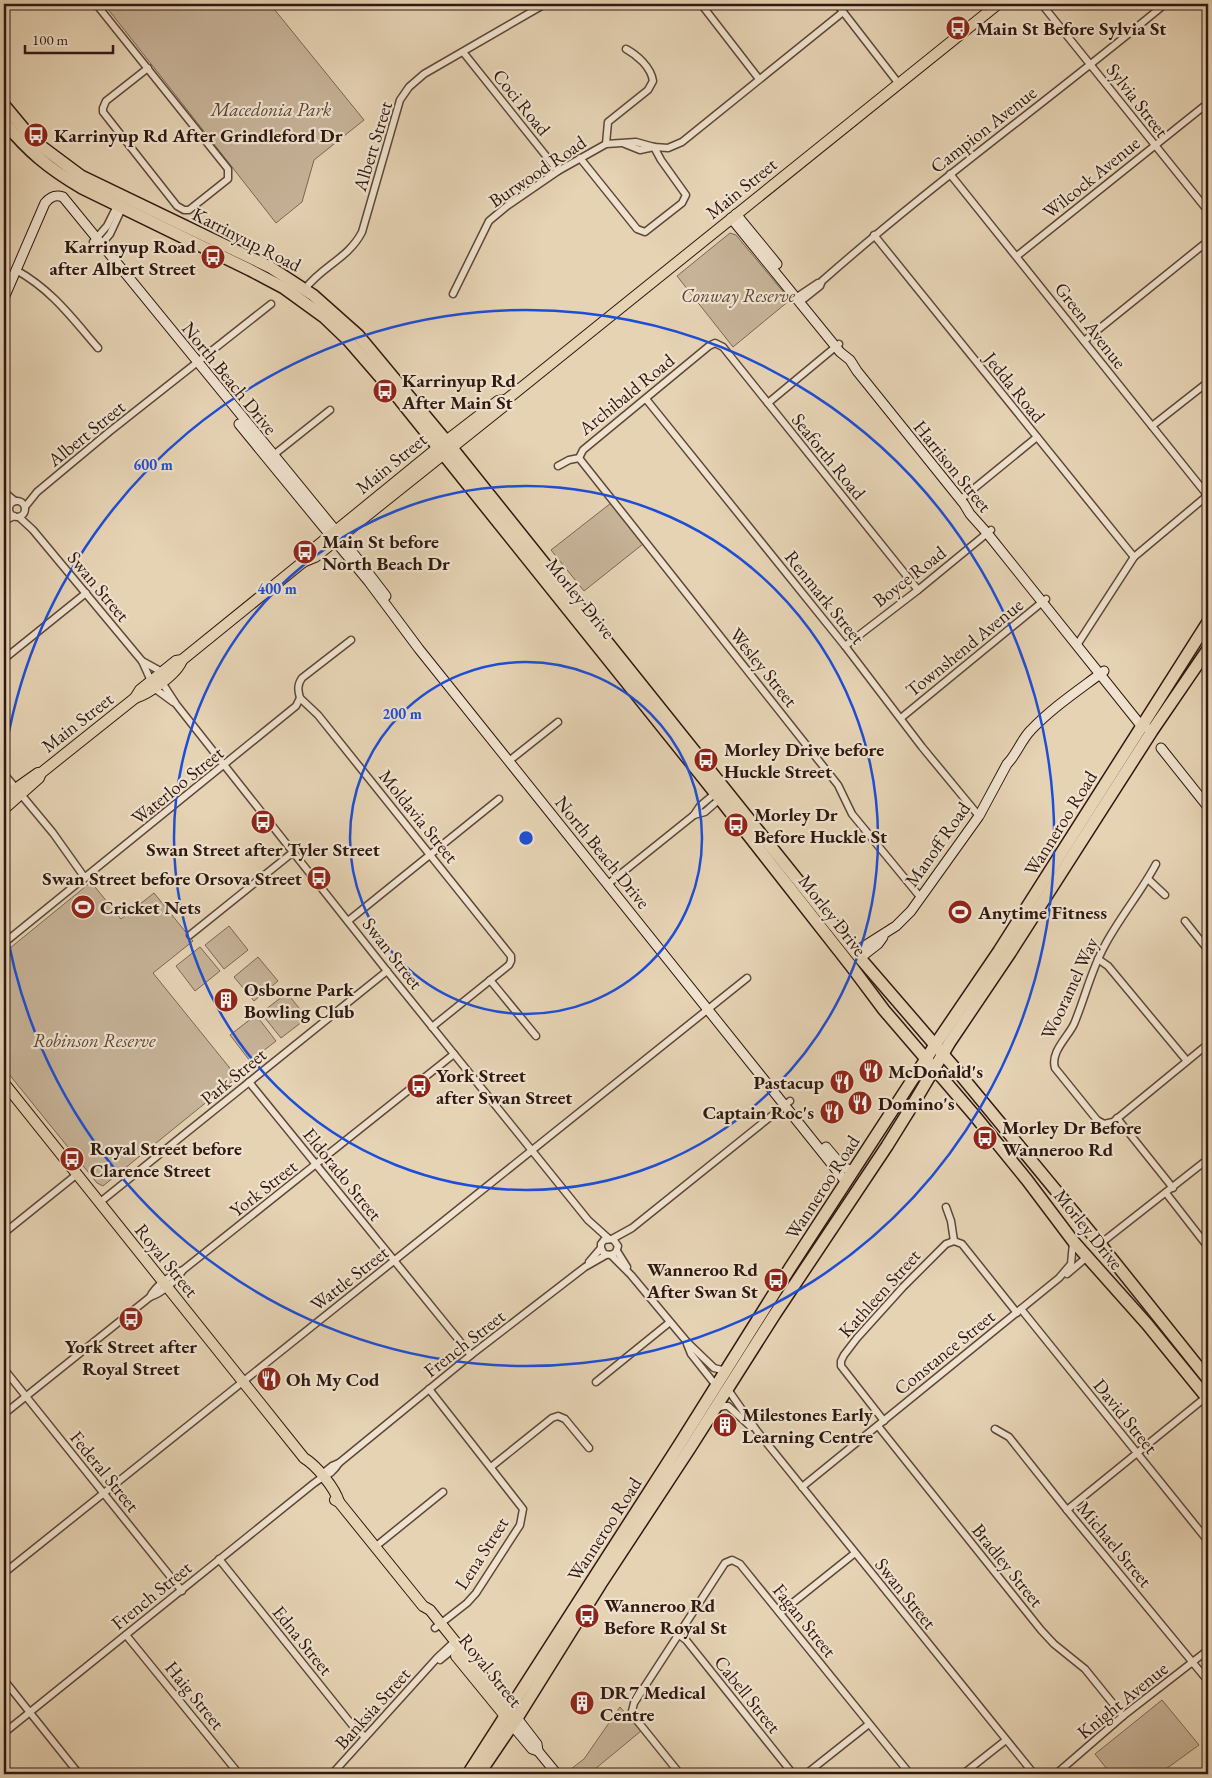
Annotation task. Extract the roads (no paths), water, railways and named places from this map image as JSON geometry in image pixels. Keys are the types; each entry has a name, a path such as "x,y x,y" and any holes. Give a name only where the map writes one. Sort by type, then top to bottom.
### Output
{"highway":[{"name":"Karrinyup Road","path":"4,105 34,141 81,176 122,202 284,288 316,310 368,361 445,448"},
{"name":"Karrinyup Road","path":"4,122 35,156 57,173 82,188 122,202 270,267 305,289 358,334 445,448"},
{"name":"Morley Drive","path":"445,448 721,793 943,1054 1100,1244 1208,1379"},
{"name":"Wanneroo Road","path":"468,1774 511,1717 600,1585 712,1412 722,1388 731,1374 887,1146 943,1054 1010,953 1149,726 1208,622"},
{"name":"Wanneroo Road","path":"731,1374 790,1268 935,1045 1149,726 1208,649"},
{"name":"Morley Drive","path":"721,793 884,1010 1016,1166 1073,1241 1158,1337 1207,1398"},
{"path":"871,971 887,996 888,1004 884,1010"},
{"path":"1075,1214 1079,1225 1091,1243 1087,1257"},
{"path":"1100,1244 1094,1256 1116,1290"},
{"name":"Wanneroo Road","path":"479,1774 511,1717 709,1398 722,1388"}],"main road":[{"name":"Main Street","path":"4,809 37,773 41,773 135,698 140,690 180,667 182,660 303,562 315,557 335,536 445,448 498,401 506,400 998,4"},
{"name":"Main Street","path":"4,797 19,791"},
{"name":"Royal Street","path":"4,1084 304,1458 311,1462 321,1478 336,1493 339,1502 423,1606 424,1614 438,1626 511,1717"}],"street":[{"path":"96,4 148,68 228,169 228,179 189,210 184,210 177,206 103,112 102,108 106,101 148,68"},
{"name":"Albert Street","path":"305,289 311,281 356,244 362,232 400,100 409,87 422,76 545,4"},
{"path":"701,4 760,80"},
{"path":"836,4 899,84"},
{"name":"Campion Avenue","path":"800,298 874,235 1091,65 1165,4"},
{"name":"Sylvia Street","path":"1043,5 1208,211"},
{"name":"Burwood Road","path":"453,294 490,221 507,206 558,171 606,144 624,143 640,150 654,147 668,148 682,142 843,12"},
{"path":"606,144 608,122 648,90 653,81 650,72 636,54 626,49"},
{"name":"Coci Road","path":"462,52 558,171"},
{"name":"Wilcock Avenue","path":"1017,256 1208,103"},
{"path":"580,158 637,229 644,232 682,203 686,195 654,147"},
{"name":"Green Avenue","path":"950,174 1208,495"},
{"name":"North Beach Drive","path":"16,270 45,203 52,197 59,196 270,458 335,536 374,579 396,612 511,759 788,1103 842,1166 853,1172"},
{"path":"97,243 110,234 122,202"},
{"name":"Harrison Street","path":"734,216 853,362 857,371 913,443 962,498 970,514 989,531 1100,670 1149,726"},
{"name":"Jedda Road","path":"874,235 1134,557"},
{"path":"1084,341 1208,241"},
{"path":"4,298 16,270 29,277 57,299 98,348"},
{"name":"Albert Street","path":"4,521 20,513 38,492 108,432 271,304"},
{"name":"Archibald Road","path":"558,466 578,458 583,450 708,346 715,343"},
{"name":"Seaforth Road","path":"715,343 723,347 918,590"},
{"path":"768,403 838,345"},
{"path":"1152,426 1208,382"},
{"name":"Renmark Street","path":"646,398 845,646 922,747 978,816"},
{"path":"270,458 330,410"},
{"path":"962,498 1036,437"},
{"name":"Wesley Street","path":"578,458 838,784 852,814 921,898"},
{"path":"4,492 18,501 20,513"},
{"name":"Albert Street","path":"9,508 18,501 38,492"},
{"path":"1078,643 1134,557 1208,495"},
{"path":"4,496 9,508 20,513"},
{"path":"4,516 9,508"},
{"name":"Swan Street","path":"20,513 142,661 292,853 531,1150 588,1220 610,1239 617,1248 631,1275"},
{"name":"Boyce Road","path":"845,646 918,590 989,531"},
{"path":"4,659 86,593"},
{"name":"Townshend Avenue","path":"901,718 1044,600"},
{"name":"Waterloo Street","path":"4,943 296,706 300,698 298,690 302,678 351,640"},
{"name":"Swan Street","path":"142,661 157,680"},
{"name":"Manoff Road","path":"858,955 896,926 921,898 978,816 1018,737 1033,721 1044,715 1100,670"},
{"name":"Moldavia Street","path":"300,698 318,715 511,956 512,961 509,965 490,980"},
{"path":"511,759 558,722"},
{"path":"1161,748 1208,807"},
{"path":"4,774 53,833 85,878"},
{"path":"610,882 694,815 705,812 721,793"},
{"path":"348,921 499,799"},
{"path":"190,935 292,853"},
{"name":"Wooramel Way","path":"1117,1118 1112,1122 1104,1124 1097,1120 1054,1068 1053,1062 1055,1054 1073,1026 1105,945 1156,864"},
{"path":"1148,879 1165,896"},
{"path":"1185,921 1208,950"},
{"path":"1098,959 1108,966 1187,1061"},
{"name":"Park Street","path":"99,1203 386,971"},
{"name":"Wattle Street","path":"4,1573 747,978"},
{"path":"432,1027 490,980 536,1036"},
{"path":"1173,1188 1117,1118 1208,1044"},
{"name":"York Street","path":"4,1414 150,1297 152,1291 164,1285 176,1272 183,1270 454,1054"},
{"name":"Eldorado Street","path":"249,1082 471,1355"},
{"path":"610,1239 632,1228 788,1103"},
{"name":"North Beach Drive","path":"788,1103 846,1182"},
{"path":"1100,1244 1208,1159"},
{"path":"4,1233 76,1175"},
{"path":"1166,1193 1208,1247"},
{"path":"946,1207 951,1221 954,1241 962,1244 1019,1311"},
{"name":"Swan Street","path":"588,1220 601,1246 608,1255 631,1275 687,1342 714,1368 731,1374"},
{"path":"617,1248 632,1228"},
{"name":"French Street","path":"585,1267 601,1246 610,1239"},
{"name":"Kathleen Street","path":"884,1420 841,1366 841,1361 857,1338 903,1287 946,1244 954,1241"},
{"name":"Constance Street","path":"802,1486 1059,1278 1072,1264 1073,1241"},
{"name":"French Street","path":"4,1733 471,1355 585,1267 617,1248"},
{"name":"Constance Street","path":"1059,1278 1069,1273 1087,1257"},
{"name":"David Street","path":"1019,1311 1208,1541"},
{"path":"596,1382 670,1322"},
{"name":"Swan Street","path":"687,1342 691,1354 746,1414 756,1431"},
{"name":"Federal Street","path":"4,1370 182,1590"},
{"path":"429,1389 490,1467 552,1418 558,1416 565,1419 589,1448"},
{"path":"1067,1510 1207,1398"},
{"name":"Swan Street","path":"712,1412 720,1406 728,1406 756,1431 1034,1774"},
{"name":"Bradley Street","path":"878,1426 1041,1630 1054,1644 1085,1669 1123,1716"},
{"name":"Michael Street","path":"996,1428 1009,1437 1208,1681"},
{"name":"Lena Street","path":"438,1626 476,1594 520,1525 523,1509 490,1467"},
{"path":"375,1547 443,1492"},
{"path":"780,1614 855,1553"},
{"name":"Edna Street","path":"219,1559 353,1726 365,1737"},
{"name":"Fagan Street","path":"678,1634 725,1563 732,1560 740,1564 910,1774"},
{"path":"678,1634 634,1703 632,1711 635,1718 680,1774"},
{"name":"Cabell Street","path":"678,1634 686,1640 793,1774"},
{"name":"Haig Street","path":"126,1635 239,1774"},
{"name":"Banksia Street","path":"332,1774 434,1662 453,1646"},
{"name":"Knight Avenue","path":"1056,1774 1123,1716 1208,1650"},
{"path":"4,1680 79,1774"},
{"name":"Royal Street","path":"511,1717 536,1744 538,1751 557,1774"},
{"path":"806,1774 869,1724"},
{"path":"963,1774 1006,1740"}],"place":[{"name":"Main St Before Sylvia St","path":"958,28"},
{"name":"Karrinyup Rd After Grindleford Dr","path":"36,135"},
{"name":"Karrinyup Road after Albert Street","path":"213,257"},
{"name":"Karrinyup Rd After Main St","path":"385,391"},
{"name":"Main St before North Beach Dr","path":"305,552"},
{"name":"Morley Drive before Huckle Street","path":"706,760"},
{"name":"Swan Street after Tyler Street","path":"263,822"},
{"name":"Morley Dr Before Huckle St","path":"736,825"},
{"name":"Swan Street before Orsova Street","path":"319,878"},
{"name":"Cricket Nets","path":"83,907"},
{"name":"Anytime Fitness","path":"960,912"},
{"name":"Osborne Park Bowling Club","path":"226,1000"},
{"name":"McDonald's","path":"871,1071"},
{"name":"Pastacup","path":"842,1082"},
{"name":"York Street after Swan Street","path":"419,1086"},
{"name":"Domino's","path":"860,1103"},
{"name":"Captain Roc's","path":"832,1112"},
{"name":"Morley Dr Before Wanneroo Rd","path":"985,1138"},
{"name":"Royal Street before Clarence Street","path":"72,1159"},
{"name":"Wanneroo Rd After Swan St","path":"776,1280"},
{"name":"York Street after Royal Street","path":"131,1319"},
{"name":"Oh My Cod","path":"269,1379"},
{"name":"Milestones Early Learning Centre","path":"725,1425"},
{"name":"Wanneroo Rd Before Royal St","path":"587,1616"},
{"name":"DR7 Medical Centre","path":"582,1703"}],"park label":[{"name":"Macedonia Park","path":"271,109"},
{"name":"Conway Reserve","path":"738,295"},
{"name":"Robinson Reserve","path":"94,1040"}]}
